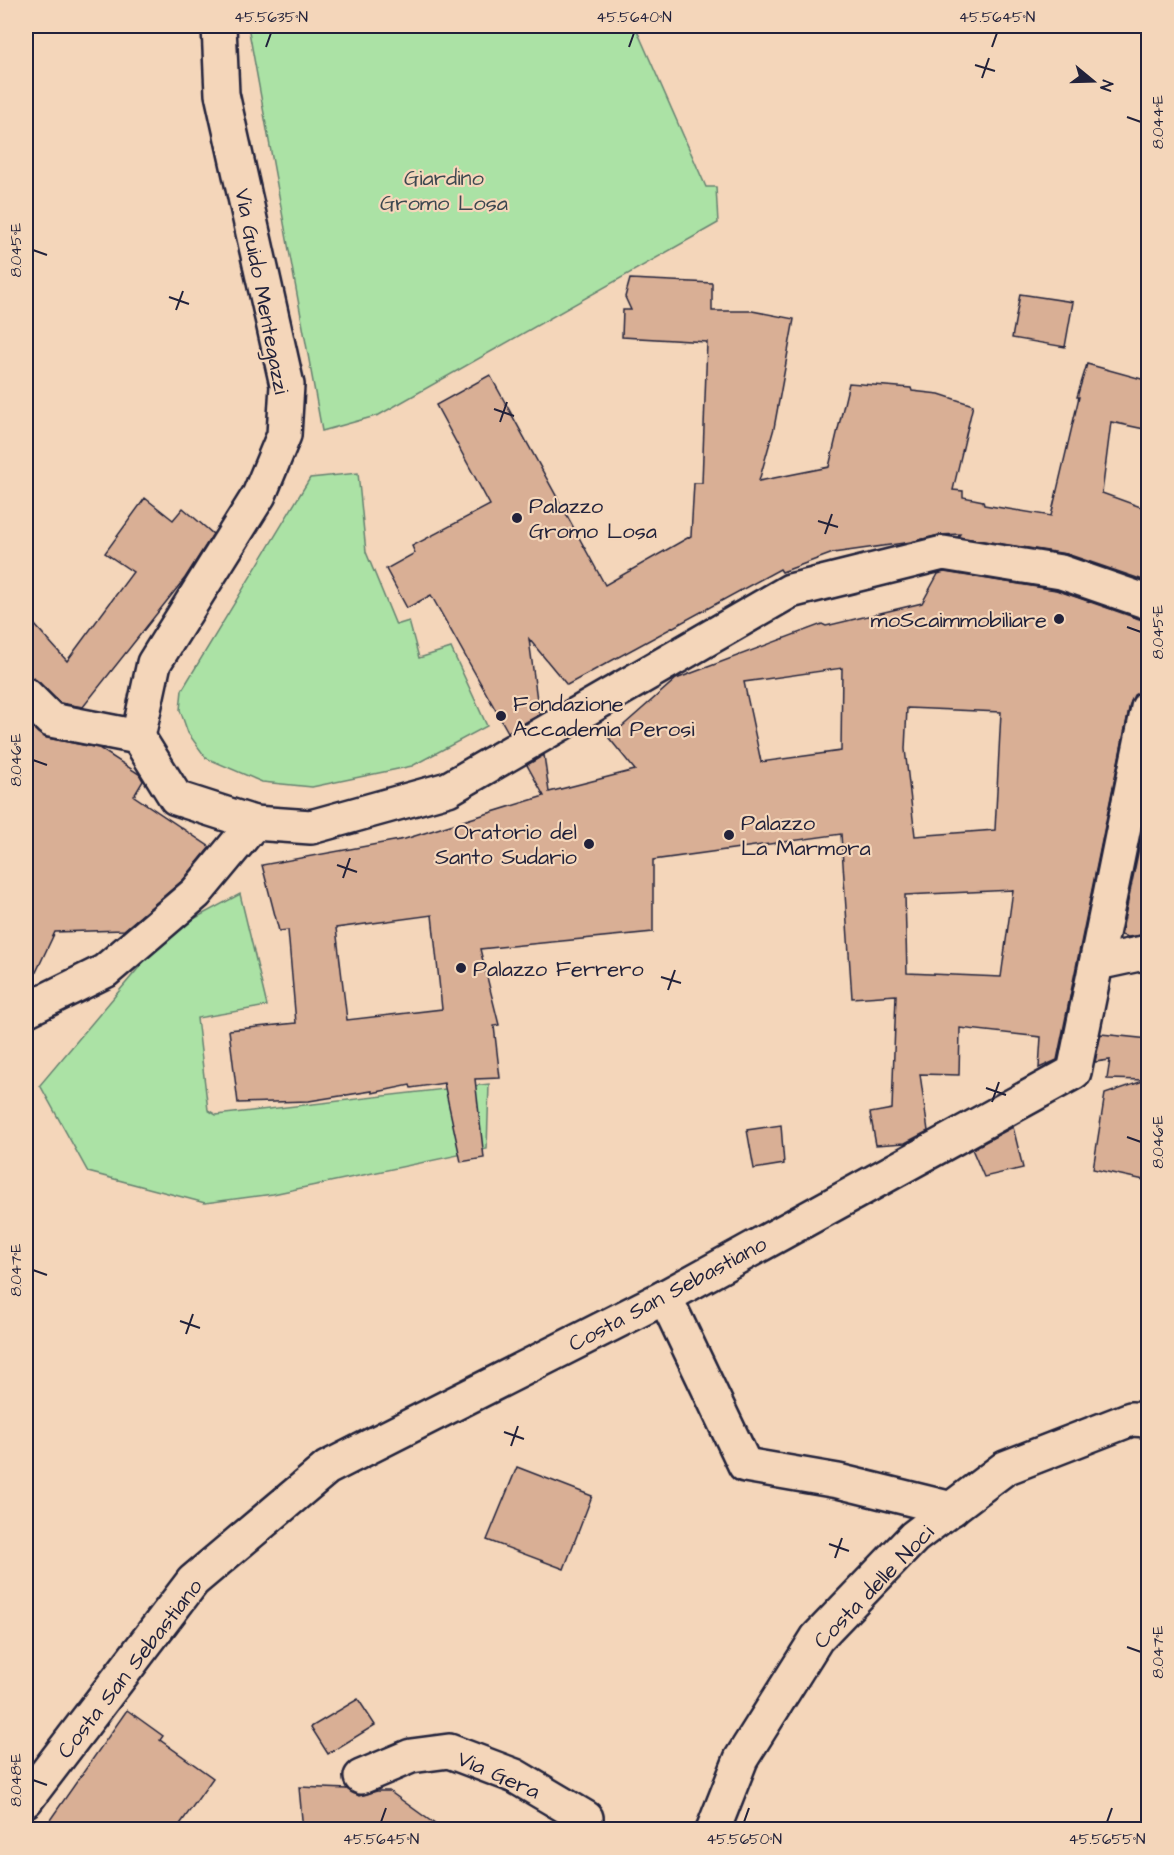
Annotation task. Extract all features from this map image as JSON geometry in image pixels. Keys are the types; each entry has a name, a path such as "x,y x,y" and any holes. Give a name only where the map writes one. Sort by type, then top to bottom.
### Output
{"street":[{"name":"Via Guido Mentegazzi","path":"138,738 154,663 259,495 284,435 286,385 222,94 219,26"},
{"path":"26,695 51,720 138,738 176,798 254,823 311,827 448,789 790,591 943,553 1061,572 1149,602"},
{"name":"Costa San Sebastiano","path":"26,1800 194,1581 327,1468 664,1297 1074,1072 1149,708"},
{"path":"26,1010 105,971 196,893 254,823"},
{"path":"1097,963 1149,952"},
{"path":"664,1297 745,1466 838,1480 952,1509"},
{"name":"Costa delle Noci","path":"713,1830 741,1759 817,1638 914,1537 1005,1468 1131,1419 1149,1420"},
{"name":"Via Gera","path":"361,1777 411,1756 449,1751 515,1776 586,1818 578,1830"}],"green space":[{"name":"Giardino Gromo Losa","path":"248,26 635,26 706,187 716,187 718,223 379,415 322,431"},
{"path":"358,473 366,552 396,625 409,621 419,658 451,648 487,726 412,766 312,787 262,782 206,758 188,733 180,710 182,690 310,478"},
{"path":"240,894 267,1006 197,1018 208,1110 216,1115 489,1084 487,1149 273,1194 205,1203 88,1172 40,1085 141,965 160,937"}],"building":[{"path":"630,279 712,283 712,311 752,311 794,319 774,428 759,481 829,467 849,383 911,388 912,391 939,394 973,405 953,490 963,491 963,497 983,501 984,505 1051,516 1079,397 1077,397 1087,364 1149,381 1149,430 1111,422 1102,493 1149,510 1149,582 1067,554 958,537 960,534 939,535 911,542 833,553 782,572 780,569 567,685 529,639 539,715 508,732 431,595 407,608 386,569 415,553 412,546 490,505 436,405 490,375 605,585 691,536 694,483 702,483 707,342 622,337 623,310 631,310 625,297"},
{"path":"1020,294 1073,302 1065,347 1012,338"},
{"path":"145,498 173,520 183,508 213,534 185,578 83,707 60,703 39,682 26,677 26,615 67,661 133,572 105,553"},
{"path":"944,572 1056,590 1142,620 1149,620 1149,690 1142,690 1134,695 1130,704 1057,1060 1039,1068 1041,1037 960,1028 959,1075 920,1074 928,1131 905,1143 876,1145 870,1113 892,1109 896,995 852,998 841,834 653,860 653,932 480,949 499,1025 494,1026 500,1078 475,1079 484,1158 461,1162 444,1083 411,1088 410,1085 372,1093 372,1091 309,1101 238,1103 229,1030 296,1023 288,930 279,931 262,865 405,839 544,796 527,765 544,755 549,792 635,770 609,738 676,679 822,624 826,626 922,603 938,574","holes":["842,668 841,751 761,762 744,682","907,708 1001,712 995,830 915,836 905,749","1013,890 1001,977 907,973 905,895","432,915 442,1009 347,1020 336,928"]},
{"path":"26,721 47,738 99,748 139,774 143,781 134,796 210,847 183,880 124,930 55,932 26,989"},
{"path":"1149,800 1149,934 1128,937 1121,935"},
{"path":"1101,1034 1149,1039 1149,1181 1093,1169 1105,1094 1146,1080 1107,1079 1110,1060 1095,1062"},
{"path":"781,1125 784,1164 754,1169 747,1130"},
{"path":"1013,1127 1023,1168 984,1177 972,1149"},
{"path":"517,1467 592,1496 564,1569 487,1540"},
{"path":"358,1699 375,1725 328,1754 311,1727"},
{"path":"127,1710 163,1736 160,1740 213,1778 176,1830 43,1830"},
{"path":"299,1787 347,1789 359,1796 377,1791 389,1791 443,1830 303,1830"}],"place":[{"name":"Palazzo Gromo Losa","path":"517,518"},
{"name":"moScaimmobiliare","path":"1059,619"},
{"name":"Fondazione Accademia Perosi","path":"501,716"},
{"name":"Palazzo La Marmora","path":"729,835"},
{"name":"Oratorio del Santo Sudario","path":"589,844"},
{"name":"Palazzo Ferrero","path":"461,968"}]}
